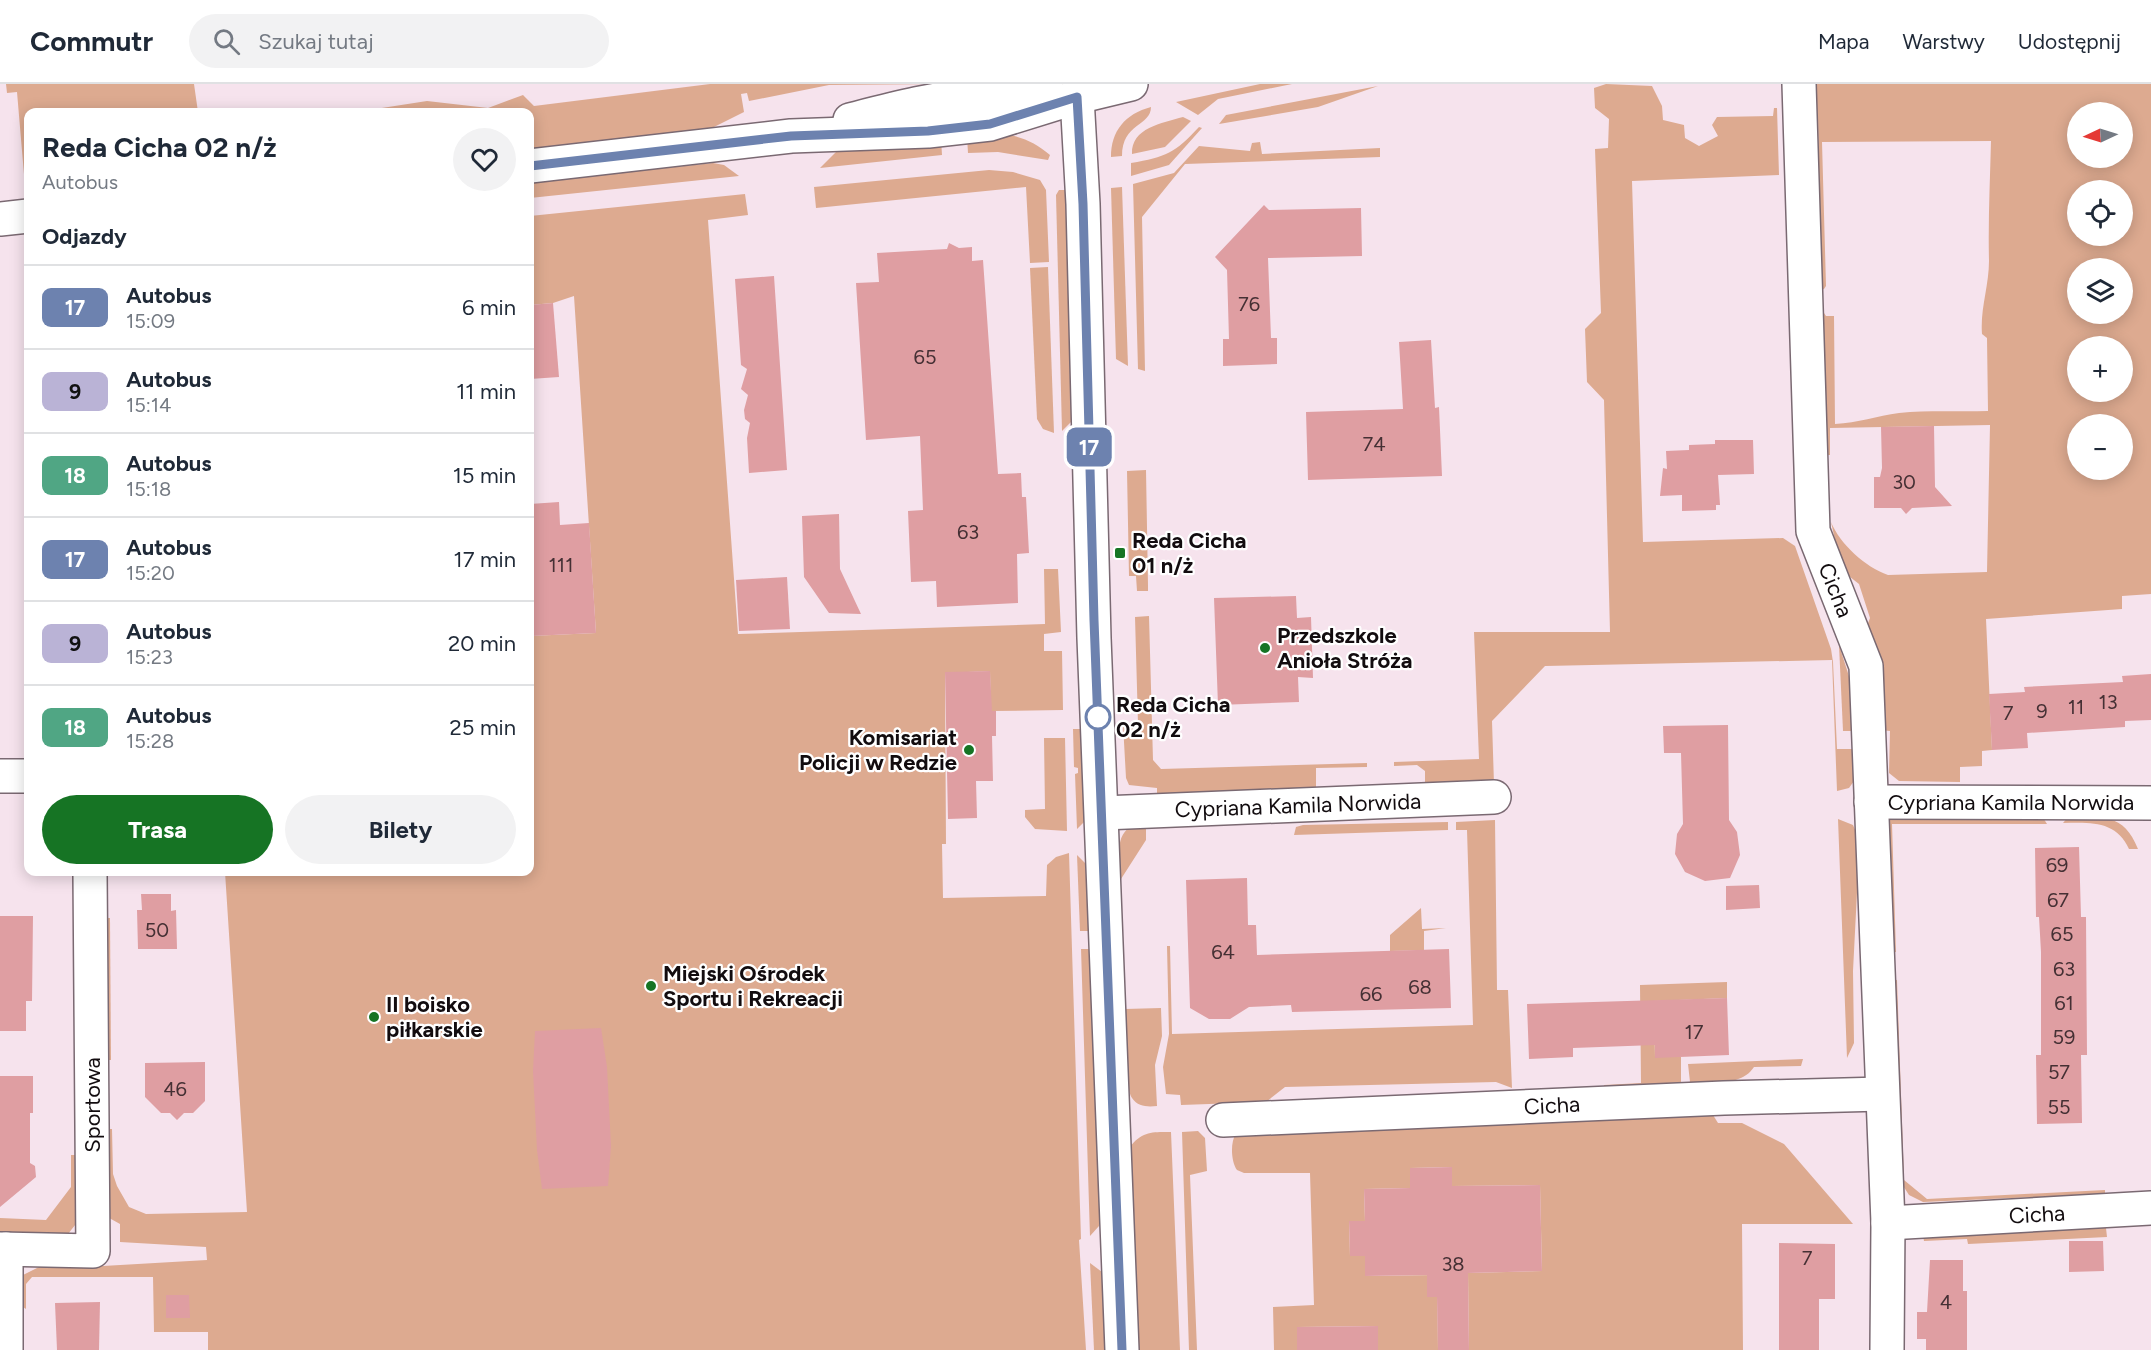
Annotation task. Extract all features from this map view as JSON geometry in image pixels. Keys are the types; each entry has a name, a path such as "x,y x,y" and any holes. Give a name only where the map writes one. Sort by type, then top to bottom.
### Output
{"street":[{"path":"534,166 791,136 928,131 990,124 1077,97 1131,84"},
{"name":"Cicha","path":"1799,84 1812,531 1866,666 1888,1223 1887,1350"},
{"path":"1077,97 1083,204 1094,638 1103,813 1122,1350"},
{"path":"0,219 24,216"},
{"path":"0,776 24,776"},
{"name":"Cypriana Kamila Norwida","path":"1103,813 1494,797"},
{"name":"Cypriana Kamila Norwida","path":"1871,802 2151,803"},
{"name":"Sportowa","path":"6,1350 3,1249 93,1251 90,876"},
{"name":"Cicha","path":"1223,1120 1724,1098 1882,1094"},
{"name":"Cicha","path":"1888,1223 2151,1208"}],"shaded area":[{"path":"6,84 194,84 197,108 24,108 24,174 17,92 7,93"},
{"path":"710,84 941,84 829,85 749,101 747,93 741,94 744,112 704,132 534,150 534,108 488,108 523,95 534,106"},
{"path":"1260,84 1292,84 1218,99 1198,115 1176,102"},
{"path":"1606,84 1652,86 1662,106 1663,120 1684,125 1685,138 1699,146 1718,136 1712,125 1717,117 1773,116 1774,108 1777,108 1779,175 1632,181 1643,542 1783,538 1795,546 1831,649 1833,662 1837,749 1856,749 1854,781 1849,788 1837,791 1832,660 1545,666 1492,721 1494,784 1425,786 1425,771 1417,765 1394,766 1394,762 1479,759 1474,632 1610,632 1604,400 1587,382 1585,329 1601,313 1595,149 1608,148 1609,119 1595,108 1594,88"},
{"path":"1815,84 2151,84 2151,594 2122,596 2122,609 1986,619 1992,750 1982,751 1982,766 1960,767 1960,782 1899,781 1889,773 1890,731 1880,730 1865,631 1870,618 1859,584 1845,573 1840,562 1831,522 1840,538 1854,554 1888,575 1987,572 1990,425 1830,428 1830,455 1824,455 1826,389 1821,316 1824,313 1826,316 1834,316 1835,424 1899,413 1988,411 1987,338 1982,334 1982,325 1989,270 1991,141 1822,142 1826,286 1820,290 1818,116 1813,110"},
{"path":"1378,86 1318,107 1219,124 1226,115"},
{"path":"427,101 488,108 382,108"},
{"path":"1151,107 1146,118 1127,137 1123,145 1122,156 1111,157 1114,139 1121,125 1134,114"},
{"path":"1183,117 1191,121 1165,147 1132,154 1133,145 1142,132 1157,124"},
{"path":"1199,127 1202,128 1169,165 1131,176 1131,163 1162,156 1183,143"},
{"path":"1005,134 1034,144 1050,155 1048,160 998,152 968,153 967,137"},
{"path":"941,140 942,155 820,168 837,151"},
{"path":"1260,142 1262,154 1380,148 1380,157 1185,164 1142,217 1145,371 1138,369 1133,184 1174,173 1199,146 1250,151 1252,143"},
{"path":"713,163 724,165 739,176 534,198 534,182"},
{"path":"989,170 1013,172 1040,180 1046,190 1049,262 1030,263 1026,187 816,208 814,187"},
{"path":"1122,187 1128,366 1116,359 1111,188"},
{"path":"1059,190 1067,190 1075,418 1062,431 1056,195"},
{"name":"Miejski Ośrodek Sportu i Rekreacji","path":"745,194 748,215 708,220 738,634 1045,624 1044,569 1058,569 1061,632 1044,634 1044,651 1062,651 1063,710 991,711 990,671 945,673 946,844 942,844 943,898 1046,896 1047,865 1056,857 1069,853 1081,1239 1079,1240 1086,1350 208,1350 208,1332 154,1332 153,1277 32,1277 26,1284 26,1309 20,1305 23,1275 41,1266 103,1266 207,1260 206,1247 120,1242 120,1224 102,1214 105,1129 112,1129 113,1174 129,1207 146,1214 247,1212 225,876 534,876 534,636 596,633 574,296 553,303 534,305 534,216"},
{"path":"1048,267 1054,433 1043,429 1037,419 1030,268"},
{"path":"1146,470 1148,591 1137,591 1136,576 1129,576 1127,471"},
{"path":"1149,616 1153,760 1161,769 1367,763 1367,767 1316,768 1316,788 1157,795 1157,788 1129,785 1126,778 1123,724 1138,724 1135,617"},
{"path":"1839,645 1854,692 1855,731 1843,731"},
{"path":"1073,729 1085,729 1086,820 1077,829 1075,774 1078,773 1078,768 1074,767"},
{"path":"1044,738 1065,738 1067,831 1035,829 1025,817 1025,810 1045,809"},
{"path":"1894,816 2042,816 2047,824 1892,824 1896,952 1888,953 1886,819"},
{"path":"2069,816 2111,819 2126,829 2138,849 2129,849 2118,833 2102,825 2063,823"},
{"path":"1838,819 1853,825 1856,832 1858,873 1853,971 1854,1043 1847,1058"},
{"path":"1495,820 1497,990 1508,990 1512,1088 1496,1082 1285,1087 1266,1102 1181,1105 1180,1095 1166,1094 1163,1067 1169,1034 1167,946 1170,946 1172,1034 1473,1025 1467,830 1456,830 1456,822"},
{"path":"1140,822 1141,829 1146,829 1146,840 1121,879 1119,853 1121,838 1131,826"},
{"path":"1448,822 1448,830 1294,835 1296,827 1303,825"},
{"path":"1077,855 1087,865 1091,931 1080,931"},
{"path":"1421,908 1422,929 1446,928 1424,931 1424,950 1390,951 1390,935"},
{"path":"103,918 110,918 111,1060 104,1060"},
{"path":"1081,949 1093,949 1102,1215 1099,1226 1090,1236"},
{"path":"1897,980 1904,1180 1927,1199 2105,1190 2105,1194 1923,1202 1909,1195 1900,1181 1885,981"},
{"path":"1727,982 1727,998 1654,1001 1655,1057 1681,1057 1681,1083 1653,1085 1605,1097 1604,1085 1641,1083 1640,985"},
{"path":"1161,1008 1162,1036 1155,1065 1157,1106 1143,1106 1134,1101 1129,1092 1125,1009"},
{"path":"1803,1059 1801,1066 1754,1067 1734,1081 1690,1082 1688,1064"},
{"path":"1713,1115 1718,1123 1742,1123 1784,1144 1853,1224 1742,1224 1743,1350 1469,1350 1468,1273 1542,1271 1540,1185 1452,1186 1452,1167 1410,1168 1410,1188 1364,1189 1365,1221 1349,1221 1350,1256 1365,1256 1365,1276 1437,1275 1438,1350 1378,1350 1377,1326 1297,1327 1297,1350 1274,1350 1273,1307 1314,1305 1310,1173 1244,1173 1237,1170 1232,1152 1236,1133 1267,1129 1273,1135"},
{"path":"1198,1131 1205,1138 1207,1171 1190,1175 1197,1350 1189,1350 1182,1132"},
{"path":"1171,1132 1180,1350 1138,1350 1130,1147 1144,1135"},
{"path":"71,1155 76,1155 79,1220 68,1234 0,1238 0,1218 46,1220 71,1187"},
{"path":"2096,1225 2106,1228 2107,1237 1968,1244 1967,1239 1924,1241 1922,1232"},
{"path":"1090,1263 1102,1272 1105,1283 1105,1350 1094,1350"}],"building":[{"path":"1264,205 1269,210 1361,208 1362,256 1268,258 1271,338 1277,338 1277,364 1223,366 1223,339 1229,339 1227,270 1215,257"},
{"path":"949,243 959,248 972,247 972,261 983,260 998,474 1021,473 1022,497 1026,497 1029,553 1017,554 1018,603 937,607 936,581 911,582 908,511 923,510 920,436 866,440 856,283 879,282 877,253 947,249"},
{"path":"774,276 787,470 749,473 747,438 750,423 745,419 744,410 748,395 741,389 747,369 741,365 735,279"},
{"path":"553,303 559,377 534,379 534,305"},
{"path":"1431,340 1435,408 1439,407 1442,476 1308,480 1306,412 1403,409 1399,342"},
{"path":"1934,426 1935,487 1952,506 1912,508 1906,514 1901,508 1874,508 1874,477 1880,477 1882,468 1881,427"},
{"path":"1715,440 1753,440 1754,474 1718,475 1720,505 1716,505 1716,510 1682,511 1682,495 1660,496 1663,468 1667,469 1666,451 1689,450 1689,445 1715,444"},
{"path":"559,502 560,525 589,523 596,633 534,636 534,504"},
{"path":"839,514 840,569 861,614 829,613 804,577 802,516"},
{"path":"787,577 790,629 739,631 736,580"},
{"name":"Przedszkole Anioła Stróża","path":"1296,596 1297,618 1311,617 1313,678 1298,677 1299,702 1218,705 1214,598"},
{"name":"Komisariat Policji w Redzie","path":"990,671 992,711 996,711 996,736 992,736 993,781 976,781 977,818 948,819 945,672"},
{"path":"2151,674 2151,720 2125,721 2125,727 2027,733 2028,748 1992,750 1989,694 2025,692 2024,687 2123,682 2122,676"},
{"path":"1728,725 1729,820 1737,832 1740,855 1730,878 1705,881 1685,872 1675,854 1677,834 1683,824 1681,753 1664,753 1663,726"},
{"path":"2079,847 2081,917 2086,917 2087,1055 2081,1055 2082,1123 2037,1124 2036,1055 2041,1055 2041,952 2039,917 2036,917 2035,848"},
{"path":"1247,878 1248,925 1256,925 1257,955 1449,949 1451,1008 1292,1012 1291,1005 1249,1007 1230,1019 1209,1019 1190,1008 1186,880"},
{"path":"1759,885 1760,908 1726,910 1726,886"},
{"path":"141,894 171,894 171,911 176,910 177,949 138,949 137,910 142,910"},
{"path":"0,916 33,916 32,1001 26,1001 26,1031 0,1031"},
{"path":"1727,998 1729,1055 1655,1058 1655,1045 1573,1048 1573,1057 1529,1059 1527,1004"},
{"path":"601,1028 607,1067 611,1146 608,1186 542,1189 537,1150 533,1071 535,1031"},
{"path":"205,1062 205,1101 193,1113 184,1113 177,1120 170,1113 161,1113 145,1097 145,1063"},
{"path":"0,1076 33,1076 30,1163 35,1166 36,1177 0,1207"},
{"path":"1452,1167 1452,1186 1540,1185 1542,1271 1468,1273 1469,1350 1438,1350 1437,1297 1427,1297 1427,1275 1365,1276 1365,1256 1350,1256 1349,1221 1365,1221 1364,1189 1410,1188 1410,1168"},
{"path":"2069,1241 2103,1241 2104,1271 2069,1272"},
{"path":"1779,1243 1835,1244 1835,1299 1819,1299 1819,1350 1779,1350"},
{"path":"1930,1260 1963,1260 1963,1291 1967,1291 1967,1350 1926,1350 1926,1339 1917,1339 1917,1312 1927,1312"},
{"path":"166,1295 189,1295 190,1318 166,1318"},
{"path":"100,1302 99,1350 57,1350 55,1303"},
{"path":"1378,1326 1378,1350 1297,1350 1297,1327"}],"bus line":[{"name":"17","path":"534,166 791,136 928,131 990,124 1077,97 1083,204 1094,620 1122,1350"}],"place":[{"name":"Reda Cicha 01 n/ż","path":"1120,553"},
{"name":"Przedszkole Anioła Stróża","path":"1265,648"},
{"name":"Reda Cicha 02 n/ż","path":"1098,717"},
{"name":"Komisariat Policji w Redzie","path":"969,750"},
{"name":"Miejski Ośrodek Sportu i Rekreacji","path":"651,986"},
{"name":"II boisko piłkarskie","path":"374,1017"}]}
